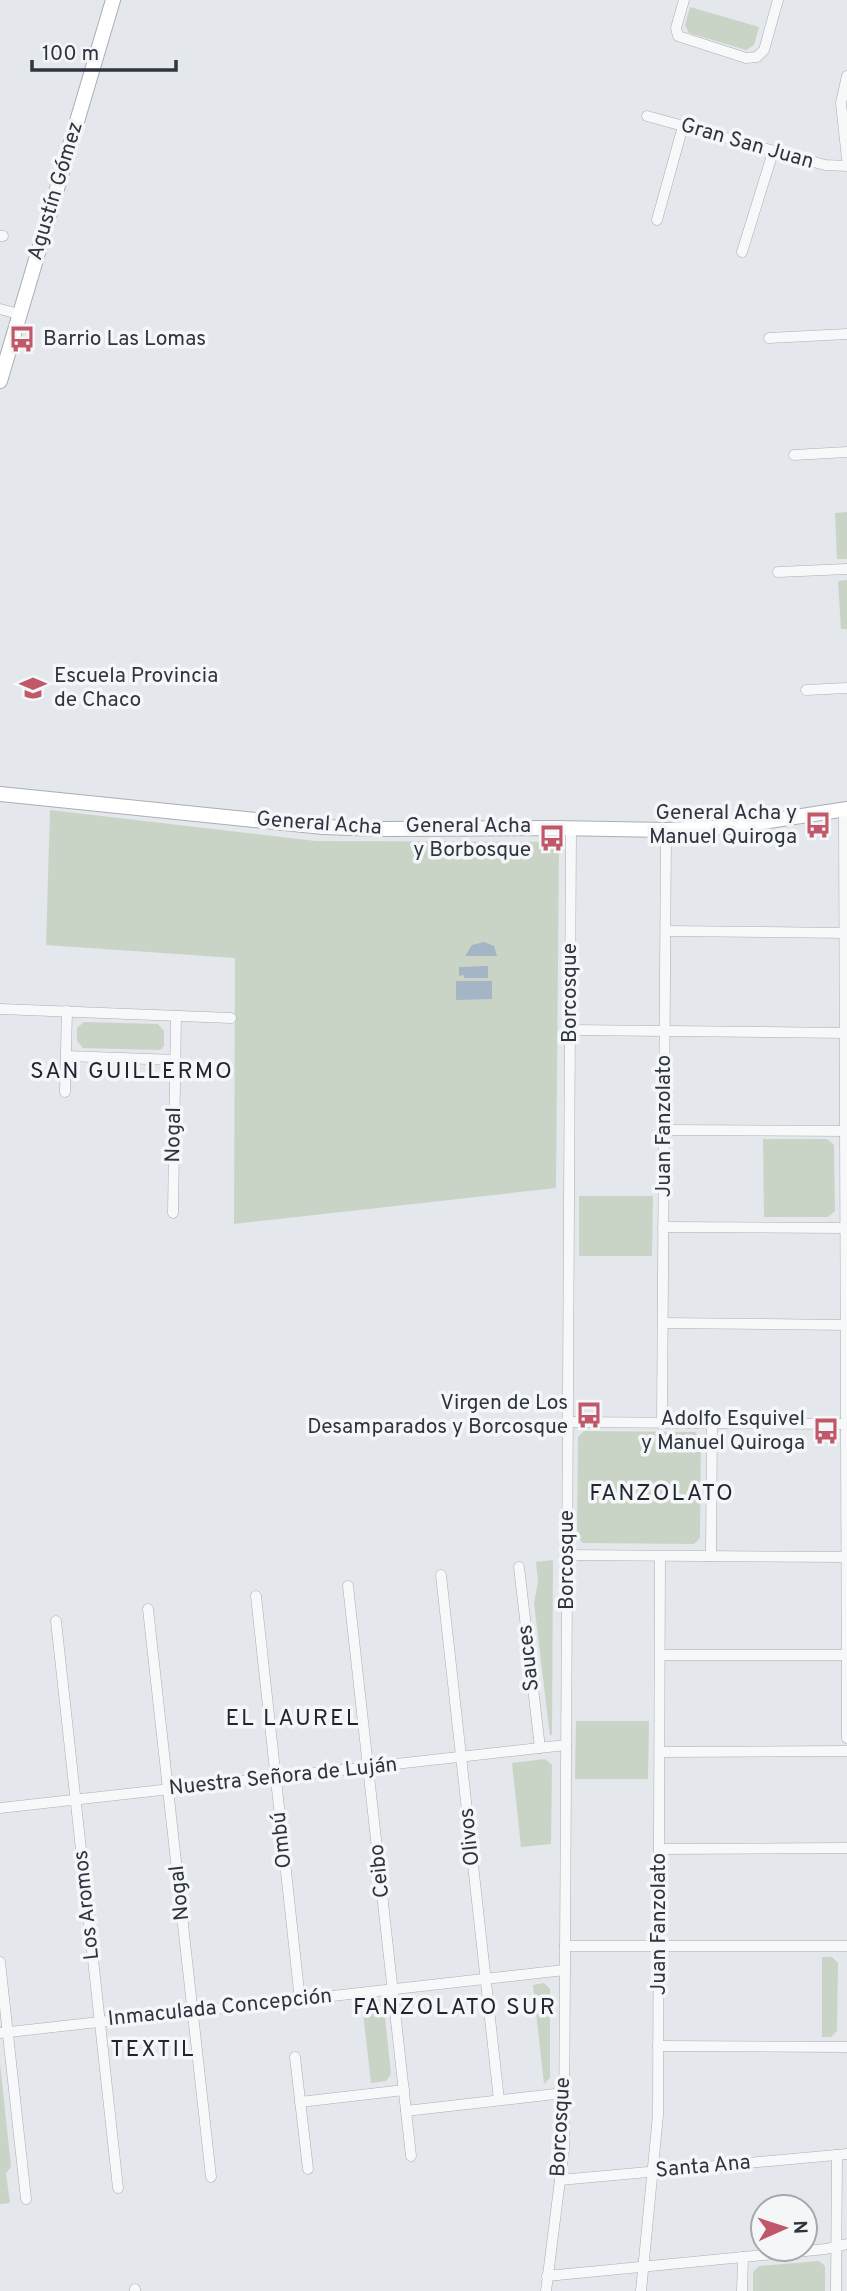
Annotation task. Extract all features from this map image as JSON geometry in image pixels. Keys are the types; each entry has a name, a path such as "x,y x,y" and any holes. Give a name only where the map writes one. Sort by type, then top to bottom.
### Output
{"main road":[{"name":"Agustín Gómez","path":"0,382 5,344 19,314 113,0"},
{"name":"General Acha","path":"0,793 323,827 384,829 571,828 666,831 730,827 846,809"}],"street":[{"path":"684,0 676,28 678,36 746,58 757,57 764,50 778,0"},
{"path":"847,76 841,103 847,159"},
{"name":"Gran San Juan","path":"647,116 773,152 825,165 847,166"},
{"path":"657,220 683,126"},
{"path":"742,252 773,152"},
{"path":"0,309 19,314"},
{"path":"769,338 847,334"},
{"path":"794,455 847,452"},
{"path":"778,572 847,569"},
{"path":"806,690 847,688"},
{"path":"846,809 847,1738"},
{"name":"Borcosque","path":"545,2291 564,2148 571,828"},
{"name":"Juan Fanzolato","path":"662,1422 666,831"},
{"path":"666,931 846,933"},
{"path":"0,1009 231,1018"},
{"path":"65,1092 67,1012"},
{"name":"Nogal","path":"173,1213 176,1016"},
{"path":"570,1030 846,1032"},
{"path":"66,1056 176,1060"},
{"path":"664,1130 846,1131"},
{"path":"663,1227 846,1228"},
{"path":"663,1323 846,1325"},
{"path":"568,1422 846,1424"},
{"path":"711,1556 712,1423"},
{"path":"567,1555 847,1557"},
{"name":"Juan Fanzolato","path":"641,2291 658,2115 660,1556"},
{"name":"Sauces","path":"519,1567 540,1748"},
{"name":"Olivos","path":"441,1574 499,2100"},
{"name":"Ceibo","path":"348,1586 411,2156"},
{"name":"Ombú","path":"256,1596 300,2000"},
{"name":"Nogal","path":"148,1609 211,2178"},
{"name":"Los Aromos","path":"56,1621 118,2188"},
{"path":"660,1655 847,1655"},
{"name":"Nuestra Señora de Luján","path":"0,1808 566,1745"},
{"path":"660,1752 847,1751"},
{"path":"659,1849 847,1848"},
{"path":"565,1946 847,1946"},
{"path":"0,1962 4,2032 26,2199"},
{"name":"Inmaculada Concepción","path":"4,2032 565,1970"},
{"path":"658,2046 847,2047"},
{"path":"295,2057 308,2169"},
{"path":"300,2102 404,2090"},
{"path":"406,2111 564,2093"},
{"path":"836,2291 842,2246 842,2155"},
{"name":"Santa Ana","path":"559,2180 842,2155"},
{"path":"547,2276 842,2246"},
{"path":"742,2291 743,2257"}],"green space":[{"path":"690,7 759,27 754,45 746,50 689,33 685,25"},
{"path":"847,512 847,559 837,559 835,513"},
{"path":"847,580 847,629 841,629 838,581"},
{"path":"50,810 316,841 553,842 559,848 556,1188 234,1224 235,958 46,945"},
{"path":"84,1022 158,1024 164,1031 164,1046 160,1050 83,1048 77,1041 77,1028"},
{"path":"763,1139 827,1139 834,1145 835,1211 828,1217 764,1217"},
{"path":"579,1196 653,1196 652,1256 579,1256"},
{"path":"584,1431 695,1432 701,1438 700,1538 694,1544 583,1543 577,1537 578,1437"},
{"path":"553,1560 550,1736 534,1603 538,1582 536,1562"},
{"path":"576,1721 649,1721 648,1779 575,1779"},
{"path":"545,1759 552,1765 551,1844 521,1847 512,1763"},
{"path":"822,1957 832,1957 838,1963 837,2031 831,2037 822,2037"},
{"path":"544,1983 550,1989 550,2078 544,2084 533,1985"},
{"path":"377,2002 384,2007 391,2074 386,2081 371,2083 362,2004"},
{"path":"0,2063 11,2167 6,2173 10,2203 0,2204"},
{"path":"819,2261 825,2266 825,2291 753,2291 753,2272 759,2266"}],"water":[{"path":"484,942 494,946 497,956 465,956 472,945"},
{"path":"488,966 488,978 459,976 459,967"},
{"path":"456,981 492,981 492,999 456,1000"}],"place":[{"name":"Barrio Las Lomas","path":"22,339"},
{"name":"Escuela Provincia de Chaco","path":"33,688"},
{"name":"General Acha y Manuel Quiroga","path":"818,825"},
{"name":"General Acha y Borbosque","path":"552,838"},
{"name":"Virgen de Los Desamparados y Borcosque","path":"589,1415"},
{"name":"Adolfo Esquivel y Manuel Quiroga","path":"826,1431"}],"district":[{"name":"SAN GUILLERMO","path":"132,1072"},
{"name":"FANZOLATO","path":"662,1494"},
{"name":"EL LAUREL","path":"293,1719"},
{"name":"FANZOLATO SUR","path":"455,2008"},
{"name":"TEXTIL","path":"153,2050"}]}
